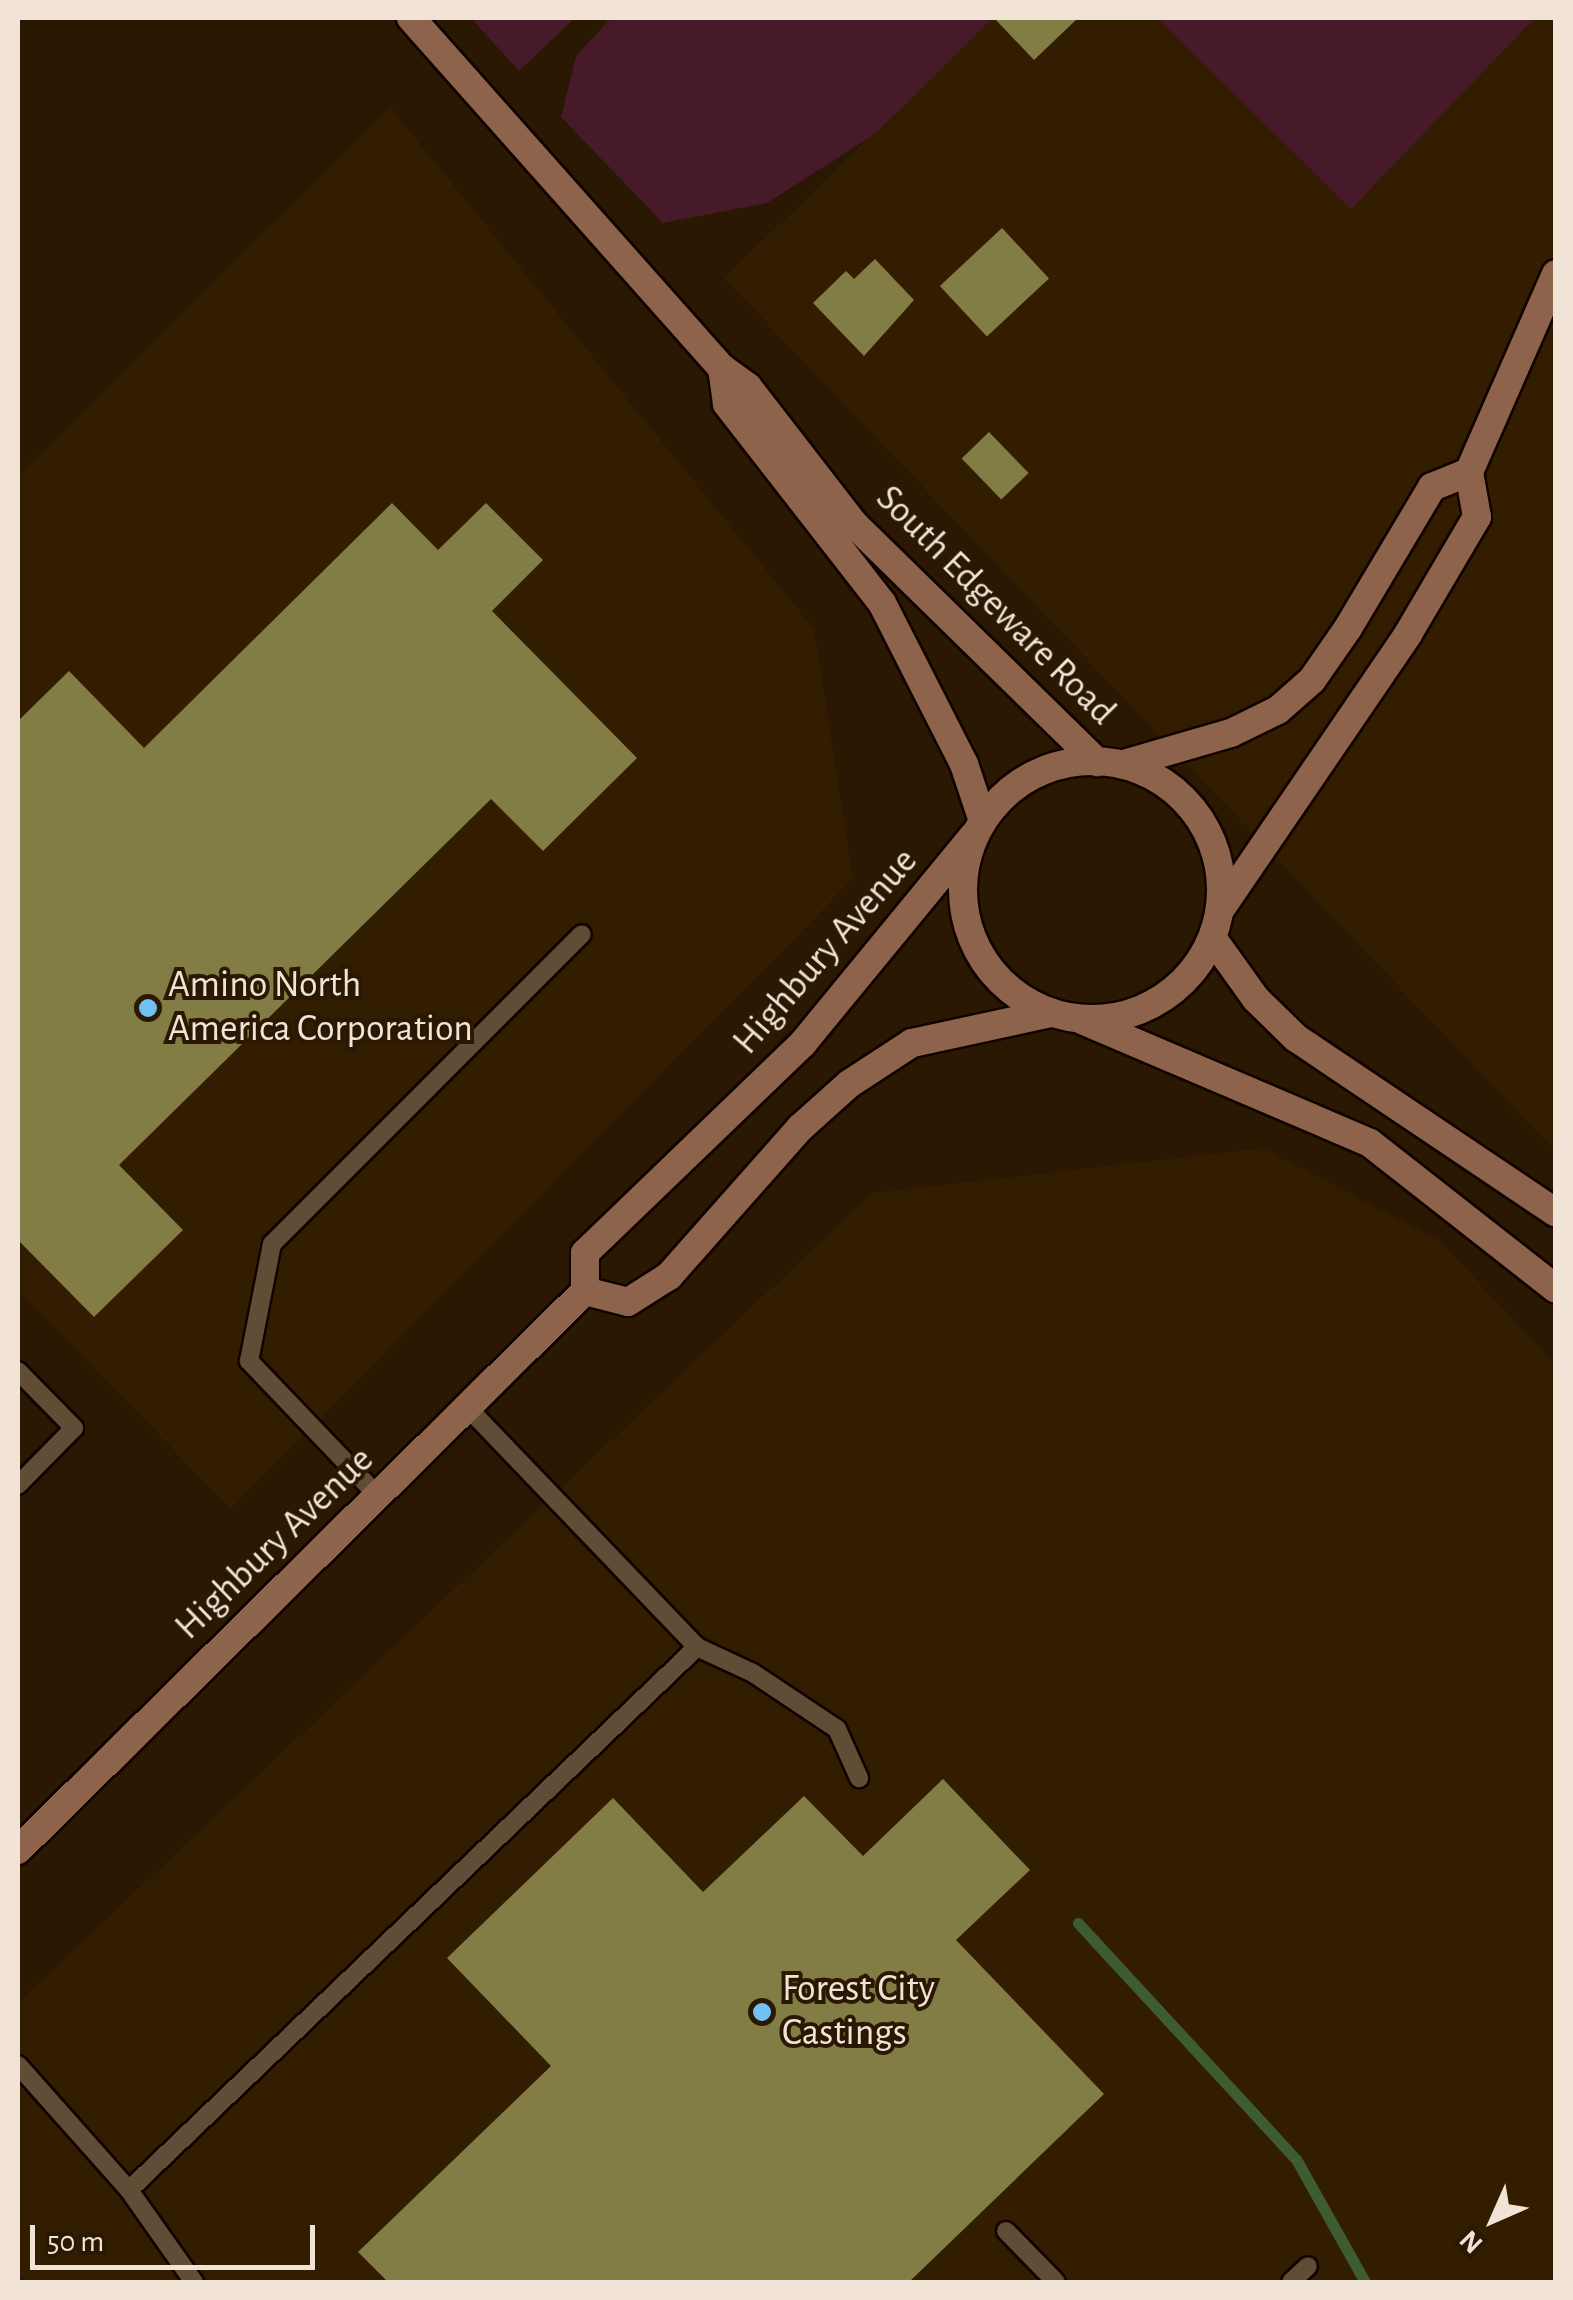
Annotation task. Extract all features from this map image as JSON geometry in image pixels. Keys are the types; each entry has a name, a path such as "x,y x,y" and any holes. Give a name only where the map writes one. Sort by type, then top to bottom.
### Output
{"main road":[{"name":"South Edgeware Road","path":"411,18 722,368 800,448 853,522 1110,763"},
{"path":"1221,908 1408,634 1476,517 1470,472 1556,274"},
{"name":"South Edgeware Road","path":"722,368 727,404 882,603 964,764 978,829"},
{"path":"1470,472 1432,487 1348,628 1312,680 1278,710 1231,733 1110,763 1035,772 998,798 978,829 963,871 963,907 973,942 1018,997 1051,1013 1081,1020 1370,1144 1556,1290"},
{"path":"1081,1020 1122,1017 1160,1001 1191,974 1213,939 1221,908 1220,871 1210,834 1188,802 1158,778 1110,763"},
{"name":"Highbury Avenue","path":"18,1850 585,1291 586,1253 802,1043 978,829"},
{"path":"1213,939 1256,999 1296,1038 1556,1213"},
{"path":"585,1291 628,1302 669,1276 800,1128 849,1084 912,1042 1051,1013"}],"lane":[{"path":"378,1496 249,1361 272,1244 582,934"},
{"path":"18,1371 74,1428 18,1485"},
{"path":"468,1408 697,1647 752,1673 837,1729 858,1778"},
{"path":"129,2190 697,1647"},
{"path":"18,2065 129,2190 194,2282"},
{"path":"1006,2231 1056,2282"},
{"path":"1291,2282 1308,2266"}],"shaded area":[{"path":"471,18 575,18 519,71"},
{"path":"611,18 993,18 875,134 767,203 663,223 561,117 576,56"},
{"path":"993,18 1157,18 1351,208 1535,18 1555,18 1555,1151 724,278"},
{"path":"1157,18 1535,18 1351,209"},
{"path":"390,107 814,629 853,879 231,1509 18,1290 18,476"},
{"path":"1263,1148 1439,1240 1555,1364 1555,2282 26,2282 18,2271 18,2003 872,1193"}],"building":[{"path":"994,18 1078,18 1034,60"},
{"path":"1002,228 1049,278 987,336 940,286"},
{"path":"875,259 914,300 864,356 813,303 846,271 854,279"},
{"path":"989,432 1029,473 1001,499 962,458"},
{"name":"Amino North America Corporation","path":"392,503 438,550 486,503 543,560 492,611 637,758 543,851 491,799 119,1165 183,1230 94,1317 18,1240 18,721 69,671 144,748"},
{"name":"Forest City Castings","path":"943,1779 1030,1870 956,1940 1104,2094 909,2282 388,2282 358,2252 551,2066 447,1958 613,1798 703,1892 804,1796 863,1856"}],"waterway":[{"path":"1078,1923 1296,2159 1365,2282"}],"place":[{"name":"Amino North America Corporation","path":"148,1008"},
{"name":"Forest City Castings","path":"762,2012"}]}
